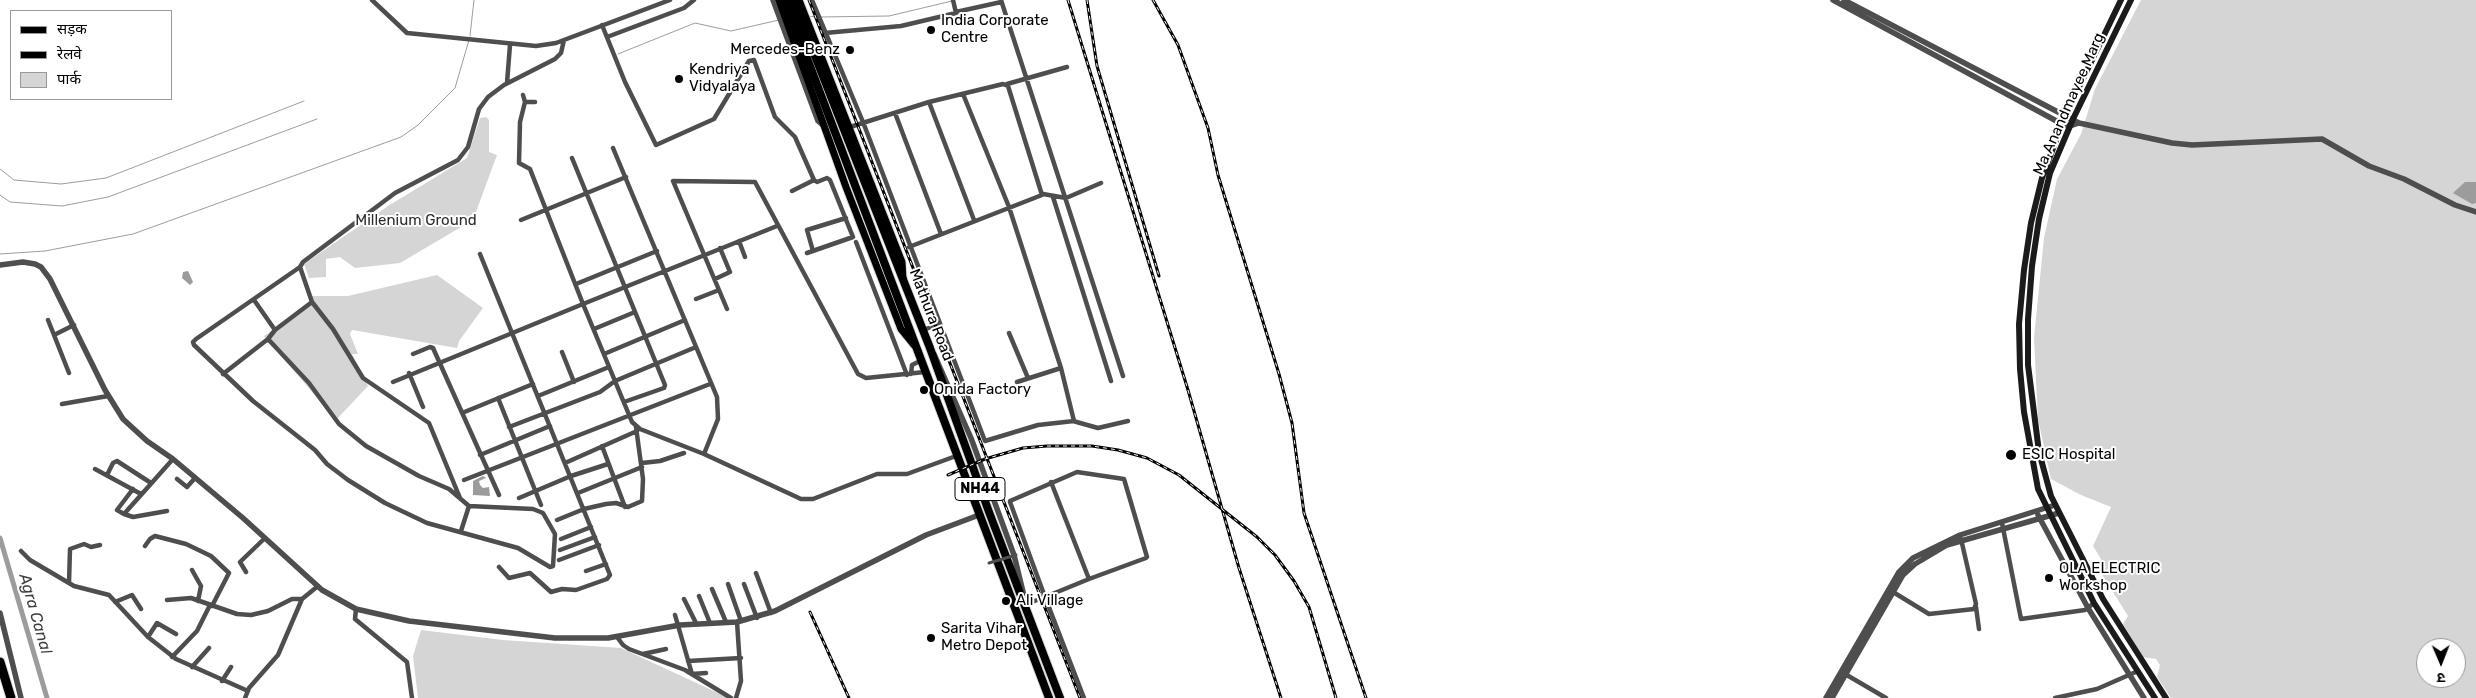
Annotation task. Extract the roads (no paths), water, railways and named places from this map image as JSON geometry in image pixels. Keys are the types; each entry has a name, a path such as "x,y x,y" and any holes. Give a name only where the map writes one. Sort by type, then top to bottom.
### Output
{"highway":[{"name":"Mathura Road","path":"785,0 924,372 1049,698"},
{"name":"Mathura Road","path":"792,0 930,348 1025,604 1028,617 1060,698"},
{"path":"0,662 11,698"}],"main road":[{"name":"Mathura Road","path":"779,0 784,19 901,329 914,345"},
{"name":"Mathura Road","path":"799,0 902,262 903,279"},
{"name":"Ma Anandmayee Marg","path":"2121,0 2065,116 2042,178 2030,223 2019,324 2024,412 2038,489 2049,515 2094,603 2155,698"},
{"name":"Ma Anandmayee Marg","path":"2131,0 2073,118 2050,173 2039,218 2028,319 2028,365 2034,416 2046,484 2103,598 2166,698"}],"street":[{"path":"372,0 408,33 536,46 564,40 670,0"},
{"path":"607,37 684,8 694,0"},
{"path":"773,0 784,19"},
{"path":"812,0 864,122 909,247 985,441 1038,425 1073,421 1098,428 1128,421"},
{"path":"953,0 956,10"},
{"path":"1833,0 2062,124 2070,126 2080,123"},
{"path":"1844,0 2080,123 2172,143 2192,145 2322,139 2369,166 2399,176 2455,205 2476,212"},
{"path":"826,33 901,26 956,10 1001,1 1123,376"},
{"path":"602,25 624,82 656,145 714,119 749,61 754,60 775,117 795,137 814,180"},
{"path":"268,339 309,383 340,424 393,462 449,489 469,506 533,509 543,513 555,534 554,564 550,566 518,548 427,523 405,513 348,480 223,374 193,342 300,267 303,262 395,193 464,155 479,109 488,97 507,83 555,60 561,52 564,40"},
{"path":"507,83 510,44"},
{"path":"850,126 929,102 1026,80 1067,67"},
{"path":"1007,84 1043,194"},
{"path":"963,94 1008,207 1061,368 1075,419 1073,421"},
{"path":"523,95 525,102 520,122 519,163 530,168 583,304 629,416 637,429 642,465 642,501 625,507 613,502 584,509 557,520"},
{"path":"525,102 535,102"},
{"path":"929,102 974,220"},
{"path":"894,113 941,234"},
{"path":"613,148 717,397 718,419 704,454"},
{"path":"572,158 656,363 664,387 624,402"},
{"path":"521,220 626,178"},
{"path":"792,191 814,180 817,182 827,178 830,180 853,237 807,253"},
{"path":"727,309 673,181 755,182 858,374 866,378 924,372"},
{"path":"909,247 1043,194 1053,198 1066,198 1101,183"},
{"path":"1053,198 1111,381"},
{"path":"813,251 806,230 846,218"},
{"path":"393,382 409,373 777,226"},
{"path":"739,241 745,257"},
{"path":"856,242 909,374"},
{"path":"714,279 730,272 720,248"},
{"path":"576,284 657,251"},
{"path":"480,254 610,575 607,579 576,590 562,589 551,592 530,572 509,578 499,568"},
{"path":"0,265 23,262 41,267 47,274 74,325 108,396 129,424 151,444 173,459 318,586 356,609 409,621 535,637 597,639 680,625 739,621 771,613 926,535 979,515"},
{"path":"300,267 312,302 333,329 355,368 363,378 429,423 460,498"},
{"path":"696,299 719,290"},
{"path":"254,300 275,330"},
{"path":"223,374 268,339 275,330 312,302"},
{"path":"594,330 635,312"},
{"path":"48,320 69,373"},
{"path":"604,354 685,320"},
{"path":"923,330 940,324"},
{"path":"54,335 74,325"},
{"path":"1009,333 1028,378"},
{"path":"413,354 432,347 499,496"},
{"path":"509,427 600,392 615,381 696,347"},
{"path":"562,352 574,382"},
{"path":"909,374 912,365 920,361"},
{"path":"538,396 609,367"},
{"path":"1018,382 1061,368"},
{"path":"409,373 422,407"},
{"path":"462,413 533,384"},
{"path":"464,480 710,384"},
{"path":"62,404 108,396"},
{"path":"498,398 541,505"},
{"path":"480,454 550,426"},
{"path":"565,463 637,429 704,454 806,499 874,475 907,474 956,456"},
{"path":"602,446 625,507"},
{"path":"578,494 642,465 660,462 684,453"},
{"path":"124,514 173,459"},
{"path":"106,475 113,463 117,461 151,483"},
{"path":"519,498 571,476 608,464"},
{"path":"95,469 141,494"},
{"path":"1025,604 1045,597 1148,557 1126,481 1122,478 1080,472 1051,482 1010,502 1045,597 1084,698"},
{"path":"177,479 187,487 195,478"},
{"path":"1051,482 1089,579"},
{"path":"133,490 118,510 124,514 133,517 167,511"},
{"path":"1832,698 1844,673 1906,564 1921,553 2002,525 2055,504"},
{"path":"461,531 469,506"},
{"path":"2036,511 2088,608 2144,698"},
{"path":"2002,525 2059,513"},
{"path":"2002,525 2019,618 2023,619 2088,608 2094,603"},
{"path":"560,539 591,526"},
{"path":"560,550 595,536"},
{"path":"145,546 151,537 162,537 196,548 212,556 229,573 197,631 172,657"},
{"path":"246,572 240,562 265,538"},
{"path":"1826,698 1844,673 1903,575 1915,564 1940,548 1961,538"},
{"path":"1961,538 1979,629"},
{"path":"69,583 70,549 84,544 91,547 100,545"},
{"path":"559,560 599,545"},
{"path":"21,551 30,560 69,583 86,590 107,593 148,637 172,657 248,691"},
{"path":"989,564 1016,555"},
{"path":"586,571 606,564"},
{"path":"192,570 202,586 198,600"},
{"path":"756,573 771,613"},
{"path":"728,584 739,621 741,688 736,698"},
{"path":"744,584 757,618"},
{"path":"245,698 248,691 278,656 302,599 318,586"},
{"path":"712,589 726,622"},
{"path":"1893,592 1929,614 1976,607"},
{"path":"115,602 132,595 141,609"},
{"path":"699,596 710,623"},
{"path":"167,600 184,597 237,614 251,615 268,611 292,599 302,599"},
{"path":"684,599 696,624"},
{"path":"356,609 355,619 407,662 412,698"},
{"path":"0,613 22,698"},
{"path":"675,615 680,625 692,674"},
{"path":"148,637 157,623 176,634"},
{"path":"617,637 622,645 692,674 731,698"},
{"path":"192,667 209,648"},
{"path":"642,654 666,649"},
{"path":"688,661 741,658"},
{"path":"222,681 231,668"},
{"path":"2055,698 2086,692 2138,671"},
{"path":"692,674 706,673"},
{"path":"1844,673 1886,698"},
{"path":"2086,692 2086,698"}],"waterway":[{"path":"470,36 474,0"},
{"path":"820,17 889,16 952,1"},
{"path":"808,16 816,17"},
{"path":"618,54 695,23 731,31 779,20"},
{"path":"0,254 45,251 133,234 401,137 418,125 455,88 469,40"},
{"path":"0,169 14,180 61,184 106,178 304,101"},
{"path":"0,195 10,202 62,206 108,197 317,119"},
{"name":"Agra Canal","path":"0,538 47,698"}],"railway":[{"path":"809,0 1080,698"},
{"path":"1068,0 1188,390 1239,568 1281,698"},
{"path":"1087,0 1097,66 1159,276"},
{"path":"1153,0 1178,45 1208,128 1218,175 1279,374 1292,423 1304,513 1366,698"},
{"path":"948,475 985,459 1023,448 1047,446 1092,446 1118,450 1147,458 1179,475 1257,537 1275,555 1294,581 1309,607 1336,698"},
{"path":"810,612 849,698"}],"place":[{"name":"India Corporate Centre","path":"931,30"},
{"name":"Mercedes-Benz","path":"850,50"},
{"name":"Kendriya Vidyalaya","path":"679,79"},
{"name":"Onida Factory","path":"924,390"},
{"name":"ESIC Hospital","path":"2011,455"},
{"name":"OLA ELECTRIC Workshop","path":"2049,578"},
{"name":"Ali Village","path":"1006,601"},
{"name":"Sarita Vihar Metro Depot","path":"931,638"}],"park label":[{"name":"Millenium Ground","path":"416,221"}]}
